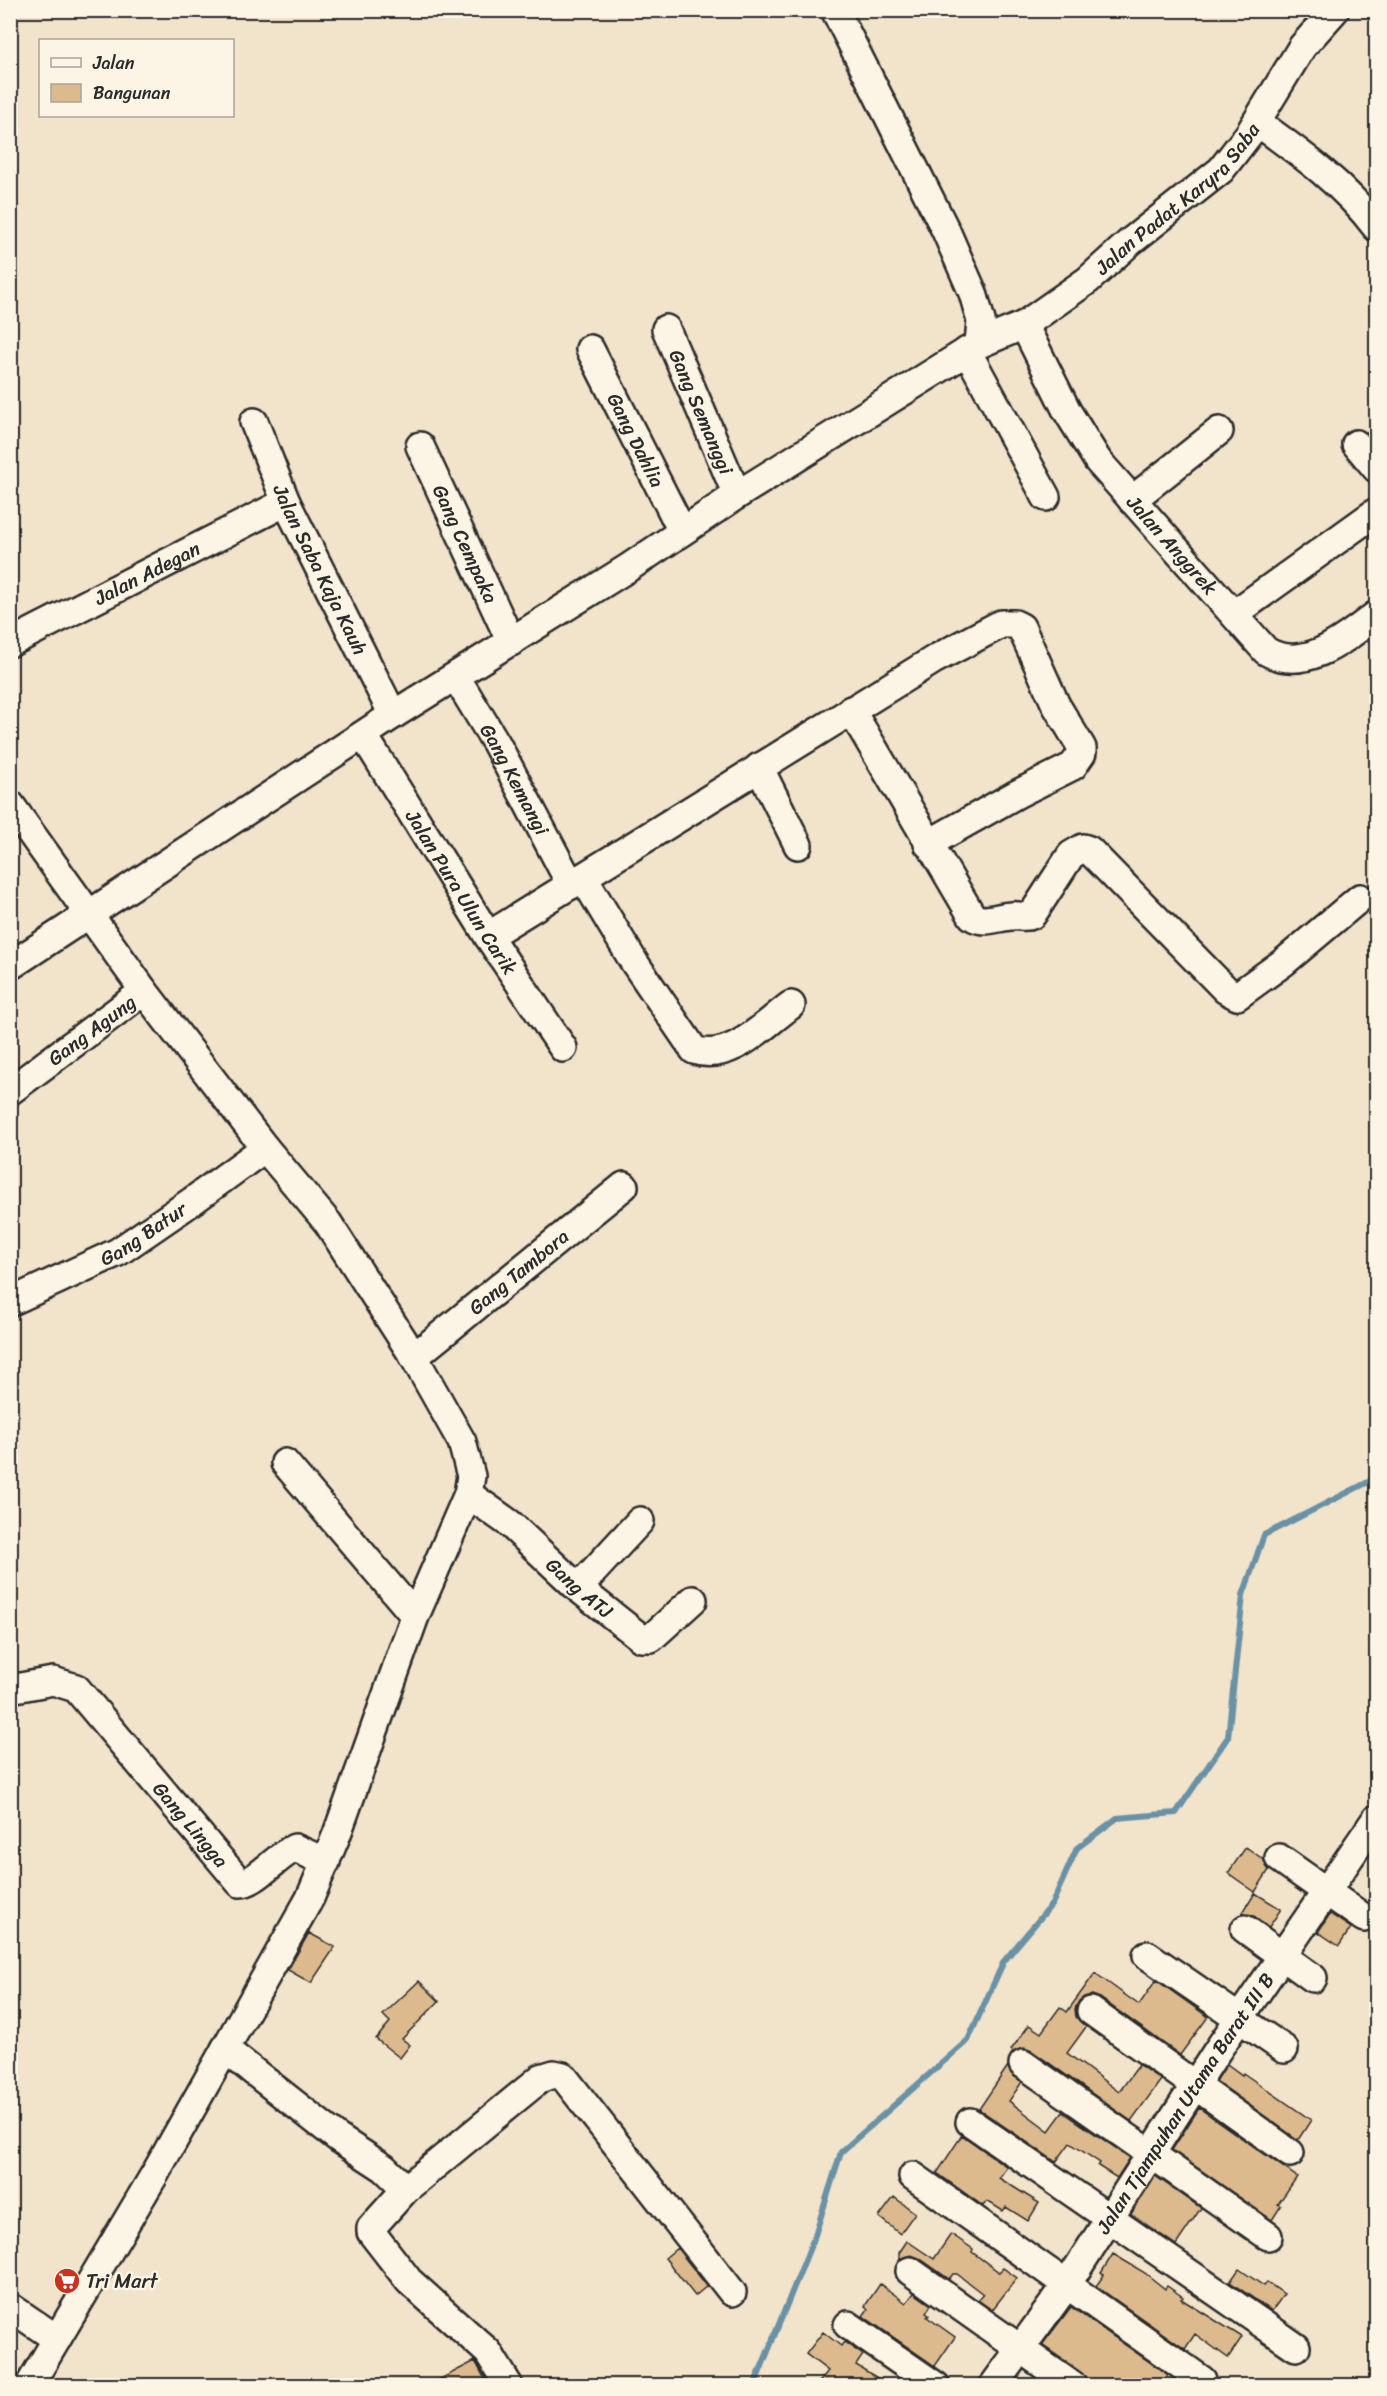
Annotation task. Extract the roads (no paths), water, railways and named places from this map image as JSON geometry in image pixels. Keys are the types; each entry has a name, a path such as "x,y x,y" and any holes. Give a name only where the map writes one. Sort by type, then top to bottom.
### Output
{"street":[{"path":"835,10 946,231 974,293 981,321 973,348 1046,496"},
{"name":"Jalan Padat Karyra Saba","path":"10,966 393,715 512,642 737,495 973,348 1024,325 1088,280 1130,242 1221,170 1257,122 1302,47 1335,10"},
{"path":"1257,122 1325,174 1363,209 1377,227"},
{"name":"Jalan Anggrek","path":"1024,325 1067,411 1098,461 1266,651 1279,657 1314,655 1328,650 1377,615"},
{"name":"Gang Semanggi","path":"666,329 737,495"},
{"name":"Gang Dahlia","path":"590,349 682,531"},
{"name":"Jalan Saba Kaja Kauh","path":"254,422 286,502 393,715"},
{"path":"1132,500 1219,431"},
{"path":"1356,444 1377,468"},
{"name":"Gang Cempaka","path":"420,446 512,642"},
{"name":"Jalan Adegan","path":"10,643 286,502"},
{"path":"1234,614 1377,512"},
{"path":"488,936 935,659 992,628 1008,623 1021,627 1056,705 1082,748 1082,753 1074,766 1017,794 928,844"},
{"name":"Gang Kemangi","path":"456,677 577,881 694,1050 712,1053 740,1044 791,1005"},
{"path":"851,710 972,916 984,920 1013,915 1027,917 1032,915 1075,851 1083,848 1089,850 1226,990 1236,996 1284,962 1360,898"},
{"name":"Jalan Pura Ulun Carik","path":"364,736 488,936 563,1048"},
{"path":"759,767 798,845"},
{"path":"10,804 144,991 265,1148 328,1223 414,1357 462,1442 471,1476 468,1494 409,1608 326,1862 310,1898 151,2181 29,2385"},
{"name":"Gang Agung","path":"10,1091 144,991"},
{"name":"Gang Batur","path":"10,1302 118,1252 265,1148"},
{"name":"Gang Tambora","path":"414,1357 624,1186"},
{"path":"285,1463 409,1608"},
{"name":"Gang ATJ","path":"468,1494 509,1522 578,1588 641,1638 651,1638 693,1600"},
{"path":"578,1588 640,1521"},
{"name":"Gang Lingga","path":"10,1689 53,1681 76,1688 240,1883 248,1882 275,1860 295,1848 326,1862"},
{"name":"Jalan Tjampuhan Utama Barat III B","path":"993,2385 1066,2286 1238,2019 1375,1824"},
{"path":"1279,1858 1365,1918"},
{"path":"1245,1929 1313,1978"},
{"path":"1147,1955 1284,2049"},
{"path":"1091,2011 1290,2153"},
{"path":"225,2049 338,2138 384,2168 406,2189"},
{"path":"1023,2064 1268,2236"},
{"path":"509,2385 488,2352 409,2281 371,2232 372,2225 406,2189 541,2078 555,2074 563,2076 732,2292"},
{"path":"970,2122 1296,2347"},
{"path":"913,2176 1202,2380"},
{"path":"910,2271 1073,2385"},
{"path":"10,2307 57,2339"},
{"path":"848,2325 936,2385"}],"waterway":[{"path":"754,2386 815,2235 841,2152 968,2040 1004,1961 1052,1904 1077,1848 1117,1818 1176,1813 1228,1737 1243,1595 1264,1535 1376,1478"}],"place":[{"name":"Tri Mart","path":"67,2281"}]}
